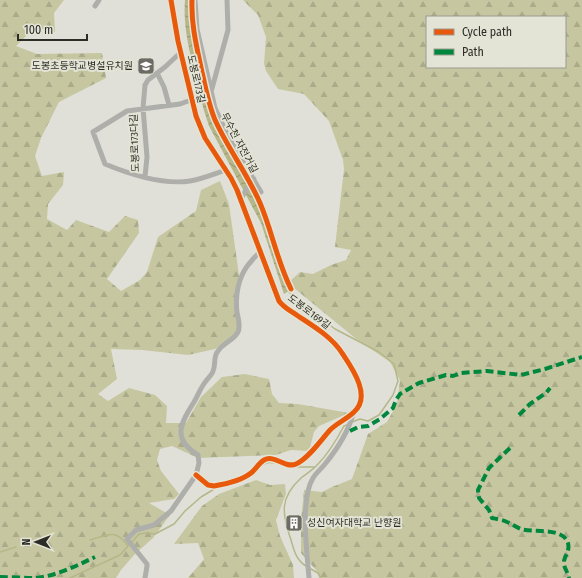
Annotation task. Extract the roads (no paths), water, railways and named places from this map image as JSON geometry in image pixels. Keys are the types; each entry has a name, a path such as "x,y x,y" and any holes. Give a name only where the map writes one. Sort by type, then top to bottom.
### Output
{"street":[{"path":"95,6 99,0"},
{"name":"도봉로173길","path":"171,0 196,116 205,138 242,197"},
{"path":"195,0 197,29 209,94 221,124 261,192"},
{"path":"209,94 228,30 228,0"},
{"name":"도봉로173다길","path":"146,177 147,157 143,108 146,82 181,52"},
{"path":"157,73 164,87 169,105"},
{"path":"193,100 209,94"},
{"name":"도봉로173길","path":"143,108 193,100"},
{"name":"도봉로173다길","path":"143,108 134,109 123,113 93,132 105,164 121,171 171,181 196,180 226,170"},
{"path":"242,197 253,180"},
{"name":"도봉로169길","path":"242,197 260,252 280,303 334,344 348,362 362,395 360,405 352,415 348,430 340,444 313,478 311,483 306,512 309,578"},
{"path":"145,578 147,566 127,539 136,530 157,523 171,511 196,474 200,463 198,455 183,442 181,425 205,382 214,371 216,353 220,346 229,342 237,333 240,326 237,310 237,292 240,280 246,268 260,252"},
{"path":"196,474 208,485 214,486 248,475 266,459 272,459 288,465 295,465 314,450 336,425 352,415"}],"water":[{"path":"185,0 191,0 191,30 213,119 249,185 266,223 286,283 290,290 284,294 261,223 209,126 189,47 185,19"}],"waterway":[{"path":"288,291 297,300 335,329 379,352 394,364 398,381 393,395 379,415 368,421 360,419 352,422"},
{"path":"306,566 300,561 296,554 288,531 284,514 286,500 294,485 322,460 344,426 347,425"},
{"path":"258,468 265,463 275,463 286,466"},
{"path":"292,467 314,467"},
{"path":"132,542 139,534 155,534 174,524 185,511 201,497 216,488"},
{"path":"90,540 111,534 119,537 128,546"},
{"path":"70,578 120,555 129,545"},
{"path":"0,552 16,547"},
{"path":"309,568 318,573 321,578"}],"place":[{"name":"도봉초등학교병설유치원","path":"146,66"},
{"name":"성신여자대학교 난향원","path":"294,523"}]}
